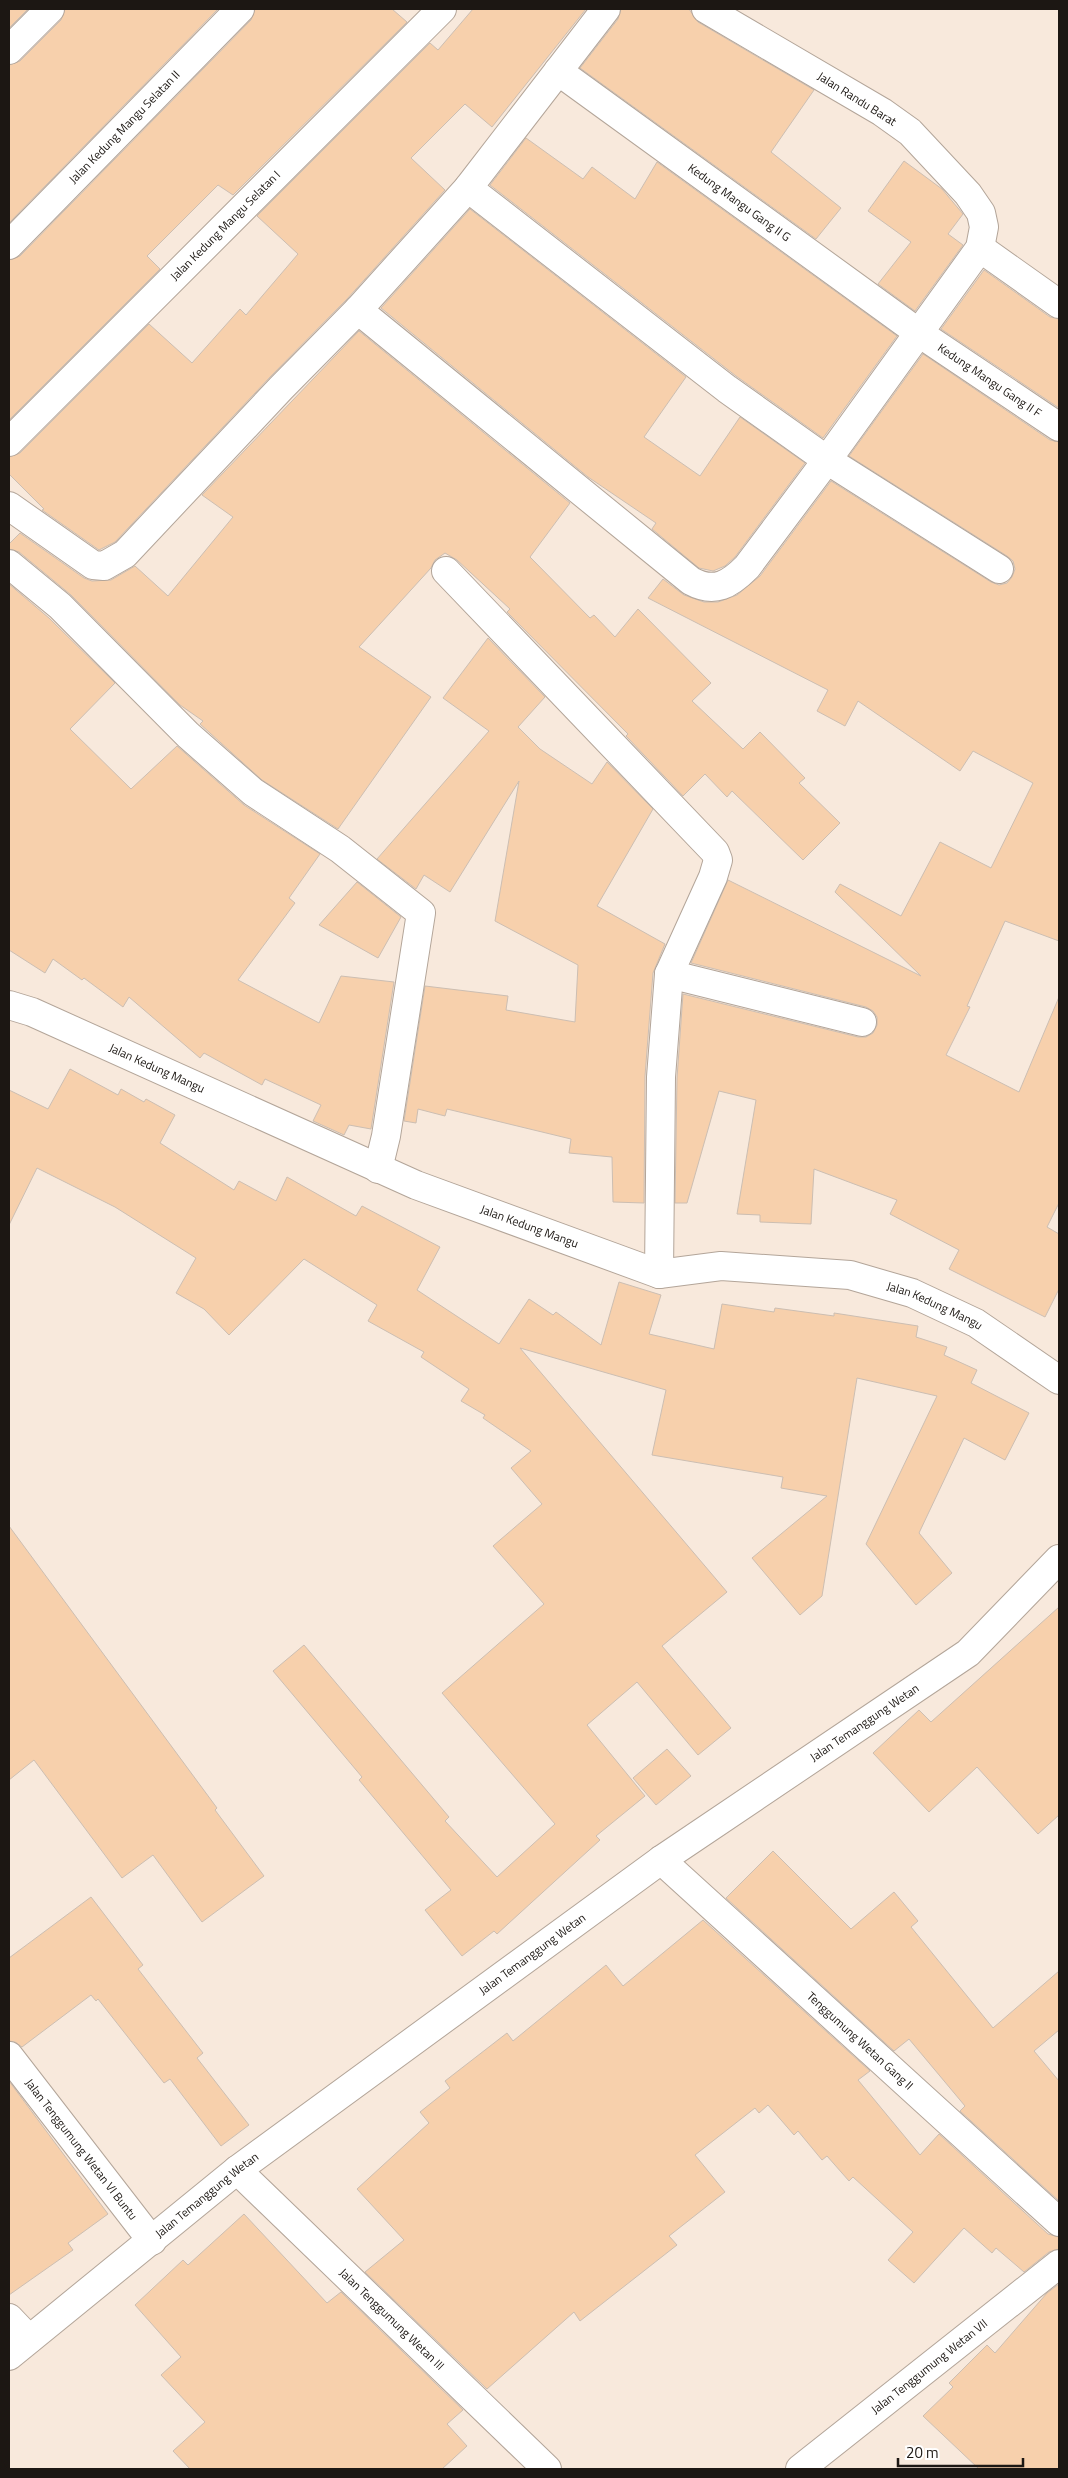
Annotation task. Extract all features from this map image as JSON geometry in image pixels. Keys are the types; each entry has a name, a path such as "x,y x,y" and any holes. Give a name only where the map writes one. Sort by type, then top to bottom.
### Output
{"street":[{"path":"9,50 50,9"},
{"name":"Jalan Kedung Mangu Selatan II","path":"9,246 240,9"},
{"name":"Jalan Kedung Mangu Selatan I","path":"9,442 442,9"},
{"path":"11,514 93,565 104,566 125,554 281,388 358,310 468,188 606,9"},
{"name":"Jalan Randu Barat","path":"706,9 882,112 910,132 968,194 981,213 984,227 980,248"},
{"name":"Kedung Mangu Gang II G","path":"558,71 919,333"},
{"path":"468,188 727,389 827,460 999,569"},
{"path":"358,310 692,581 701,586 715,588 735,579 747,567 980,248 1059,304"},
{"name":"Kedung Mangu Gang II F","path":"919,333 1059,427"},
{"path":"9,564 60,606 188,735 253,792 340,848 421,913 386,1136 378,1169"},
{"path":"446,571 715,852 718,860 713,877 669,974 661,1078 658,1274"},
{"path":"669,974 862,1022"},
{"name":"Jalan Kedung Mangu","path":"9,1005 32,1012 416,1185 658,1274 721,1266 850,1275 912,1293 976,1323 1059,1380"},
{"name":"Jalan Temanggung Wetan","path":"19,2347 147,2234 661,1860 968,1653 1059,1559"},
{"name":"Tenggumung Wetan Gang II","path":"661,1860 1059,2222"},
{"name":"Jalan Tenggumung Wetan VI Buntu","path":"9,2056 147,2234"},
{"name":"Jalan Tenggumung Wetan III","path":"237,2170 547,2469"},
{"name":"Jalan Tenggumung Wetan VII","path":"800,2469 1059,2264"},
{"path":"9,2318 19,2347"}],"building":[{"path":"9,9 28,9 9,28"},
{"path":"65,9 218,9 9,223 9,65 20,61 61,20"},
{"path":"255,9 392,9 407,22 233,195 218,185 147,256 160,269 9,420 9,260 20,256 251,20"},
{"path":"473,9 586,9 492,127 465,104 411,158 445,190 347,299 270,377 115,542 99,550 42,510 44,509 9,474 9,457 20,453 149,324 192,363 240,309 246,315 298,254 257,216 430,43 438,50"},
{"path":"621,9 689,9 698,22 814,90 771,152 841,208 816,239 580,68 618,19"},
{"path":"526,138 583,179 592,167 635,199 657,162 897,336 823,438 736,376 490,185"},
{"path":"904,161 942,189 963,214 948,234 963,245 915,311 878,284 911,242 868,211"},
{"path":"470,209 686,377 644,437 700,476 740,417 805,463 735,557 725,566 713,571 699,568 652,529 656,523 588,477 381,308"},
{"path":"984,270 1050,317 1059,319 1059,408 941,329"},
{"path":"359,331 570,503 530,557 590,618 594,615 615,637 638,609 711,683 692,701 743,749 760,732 805,778 799,783 840,823 803,860 732,791 727,797 705,774 683,796 626,736 628,734 507,612 510,609 457,560 445,553 435,560 431,568 359,647 431,697 338,829 262,780 200,724 203,721 180,705 71,595 19,552 9,549 9,544 20,533 84,578 92,581 111,580 135,566 168,596 233,517 202,495"},
{"path":"923,354 1050,440 1059,442 1059,941 1005,921 967,1006 970,1007 946,1055 1019,1092 1059,997 1059,1203 1047,1227 1059,1234 1059,1289 1045,1317 949,1269 959,1250 890,1214 897,1200 814,1169 811,1224 760,1222 760,1215 737,1214 756,1100 719,1091 687,1203 675,1203 677,1078 683,994 858,1037 866,1037 873,1033 877,1025 877,1017 873,1011 866,1007 691,963 728,880 921,976 835,892 840,884 901,916 940,842 991,868 1033,783 973,751 960,771 858,701 845,726 817,711 828,690 648,598 663,579 684,595 704,602 718,602 737,595 760,576 831,481 991,582 999,585 1007,583 1015,569 1013,561 1007,556 849,456"},
{"path":"9,584 49,618 115,683 70,729 131,789 177,746 244,805 320,854 289,898 295,903 238,980 319,1023 341,976 394,982 371,1129 349,1125 344,1135 313,1121 321,1105 265,1079 262,1085 204,1053 200,1058 129,997 123,1007 84,978 82,980 53,959 45,973 9,950"},
{"path":"488,638 545,697 518,727 540,749 592,784 607,762 653,809 597,906 665,944 653,973 645,1076 644,1203 613,1202 612,1157 569,1153 571,1139 447,1109 445,1116 418,1109 416,1123 404,1121 425,986 508,996 506,1010 575,1022 578,965 495,921 519,781 450,892 424,875 416,889 377,859 489,731 443,698"},
{"path":"357,882 401,917 378,958 319,925"},
{"path":"70,1069 118,1095 121,1089 144,1102 146,1099 175,1115 160,1143 234,1190 239,1181 276,1201 287,1177 356,1216 362,1206 440,1247 417,1290 499,1344 529,1299 553,1315 556,1312 601,1345 619,1282 661,1295 649,1334 714,1349 722,1304 774,1312 775,1308 834,1316 834,1313 918,1326 916,1337 947,1347 944,1355 977,1370 971,1383 1029,1413 1005,1460 964,1438 919,1533 952,1573 916,1605 866,1544 937,1396 857,1378 822,1596 800,1615 752,1558 827,1496 781,1488 783,1477 652,1455 666,1390 520,1348 727,1592 662,1646 731,1728 698,1755 637,1682 587,1725 645,1796 596,1836 600,1840 497,1934 494,1931 462,1956 425,1910 451,1890 359,1780 362,1777 273,1671 304,1645 449,1817 445,1821 497,1877 555,1824 442,1693 544,1604 493,1546 542,1504 511,1468 531,1451 483,1418 485,1415 461,1401 469,1389 421,1357 424,1352 368,1321 377,1305 304,1259 229,1335 204,1309 176,1293 196,1258 115,1207 37,1168 9,1225 9,1090 48,1109"},
{"path":"9,1526 217,1808 215,1810 264,1876 202,1922 153,1855 122,1878 34,1760 9,1780"},
{"path":"1059,1607 1059,1815 1038,1834 977,1767 929,1812 873,1753 919,1710 931,1722"},
{"path":"667,1749 691,1776 656,1805 633,1778"},
{"path":"773,1851 851,1929 894,1892 918,1921 911,1927 993,2028 1059,1971 1059,2030 1034,2051 1059,2081 1059,2201 960,2111 965,2106 909,2039 894,2051 726,1898"},
{"path":"91,1897 143,1965 138,1969 203,2053 197,2058 249,2125 221,2146 170,2079 164,2083 98,1999 96,2001 91,1995 22,2047 15,2042 9,2041 9,1958"},
{"path":"703,1920 870,2071 858,2080 920,2155 939,2134 1048,2234 1059,2237 1059,2249 1049,2252 1024,2272 996,2248 992,2253 964,2228 914,2283 888,2260 913,2232 853,2177 849,2181 827,2156 822,2160 798,2131 794,2135 768,2105 759,2113 755,2108 695,2155 725,2192 669,2236 677,2245 580,2321 574,2312 487,2389 365,2272 404,2240 357,2189 429,2123 420,2112 450,2088 445,2081 507,2033 513,2041 606,1965 623,1986"},
{"path":"9,2081 108,2214 68,2243 73,2250 9,2295"},
{"path":"244,2214 327,2303 341,2292 463,2410 447,2424 467,2446 442,2469 190,2469 173,2451 205,2422 161,2375 181,2357 135,2305 183,2260 188,2265"},
{"path":"1059,2284 1059,2469 979,2469 923,2416 953,2387 949,2383 987,2345 995,2353 1047,2293"}]}
